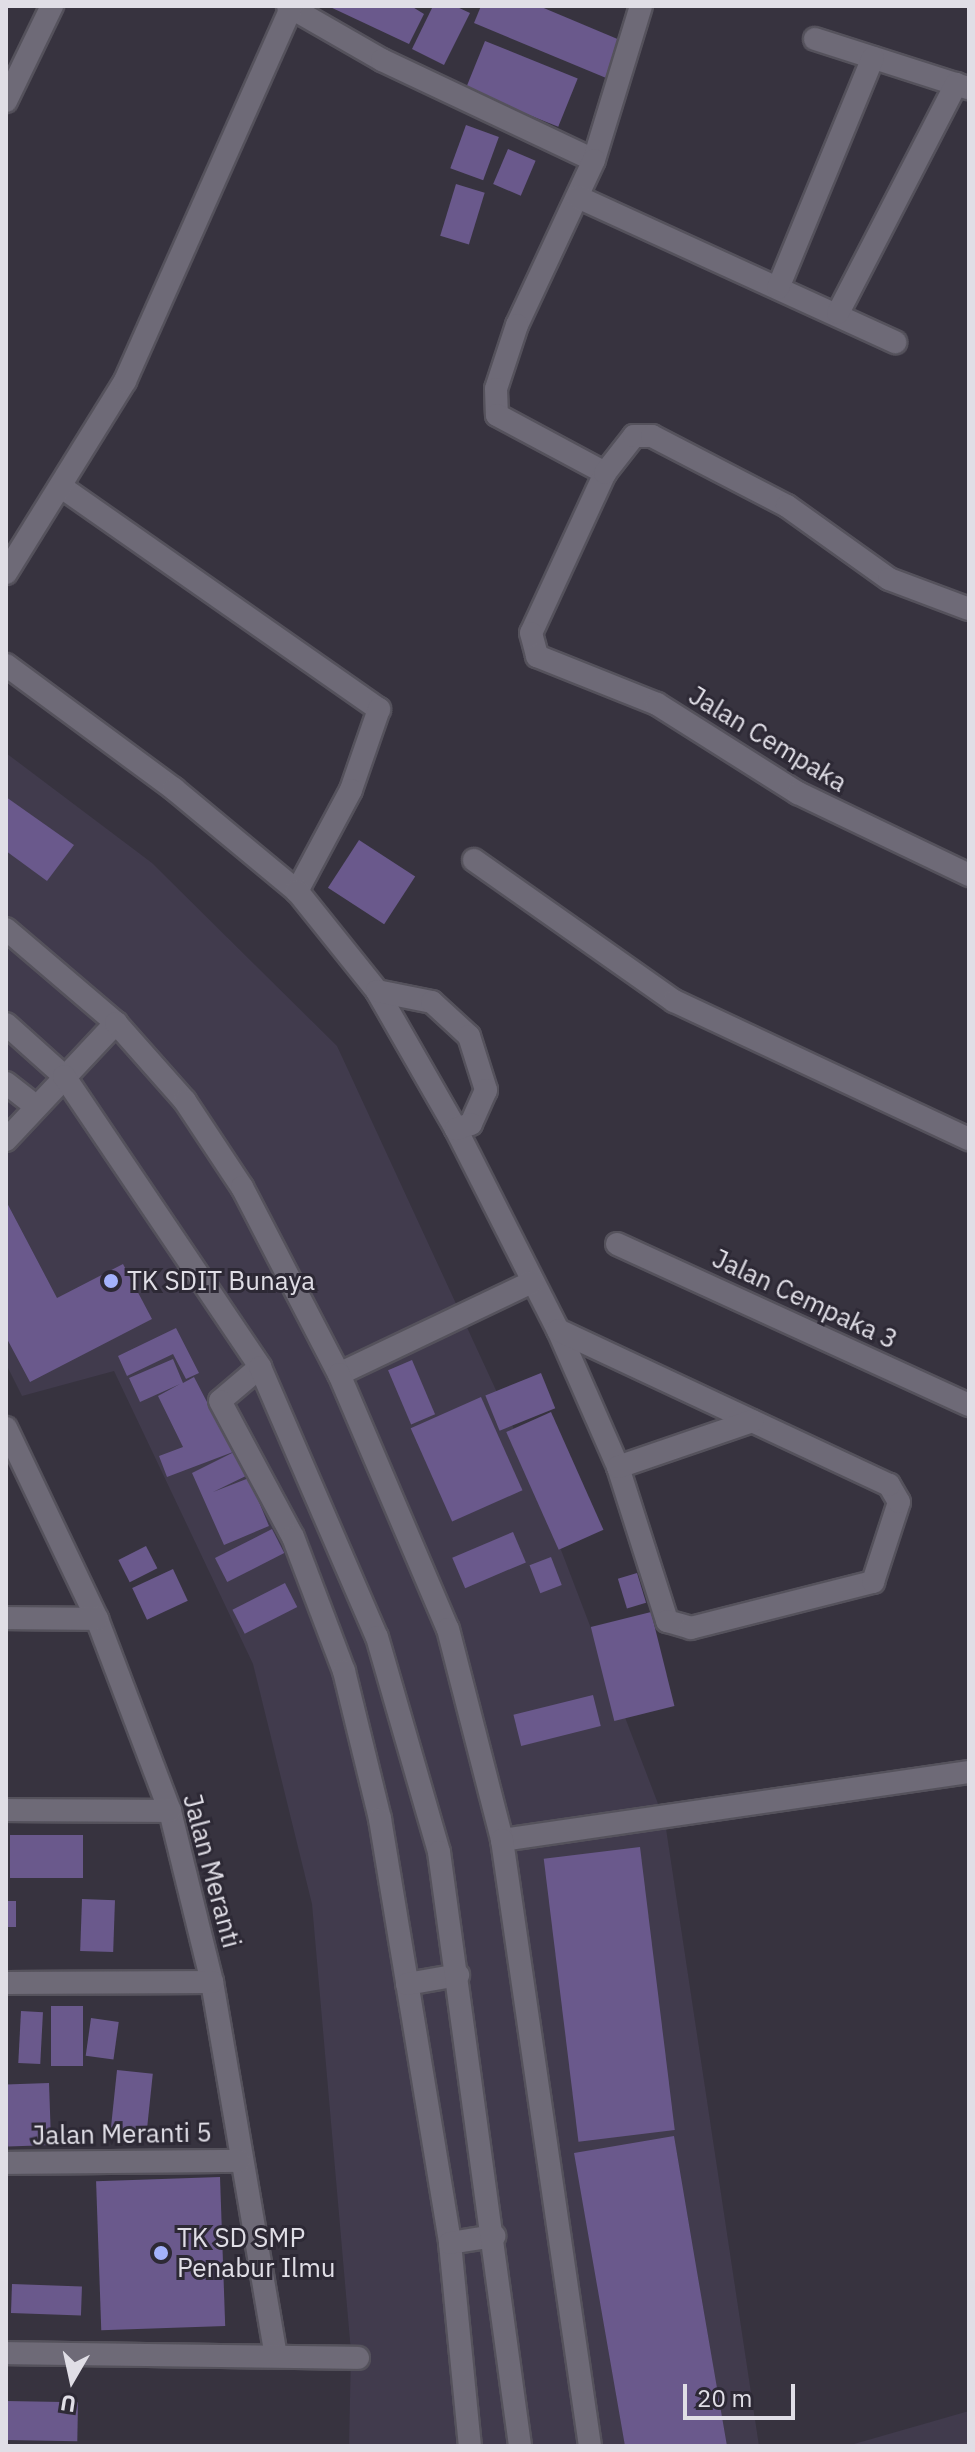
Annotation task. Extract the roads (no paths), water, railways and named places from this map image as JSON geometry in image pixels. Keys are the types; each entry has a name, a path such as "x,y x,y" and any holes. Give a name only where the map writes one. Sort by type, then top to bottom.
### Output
{"street":[{"path":"6,101 52,6"},
{"path":"641,6 594,160 517,325 494,407 506,421 605,473 634,436 652,436 787,506 889,579 969,609"},
{"path":"6,573 63,488 125,381 290,7 382,60 594,160"},
{"path":"815,39 963,86 838,313"},
{"path":"778,288 873,58"},
{"path":"578,197 838,313 895,342"},
{"name":"Jalan Cempaka","path":"605,473 531,633 537,656 657,704 798,793 969,875"},
{"path":"63,488 379,709 351,790 297,891"},
{"path":"6,665 174,789 297,891 377,991 456,1129 558,1330 618,1467 667,1621 677,1628 873,1582 899,1502 898,1492 558,1330"},
{"path":"474,860 674,1001 969,1139"},
{"path":"6,929 113,1026 185,1101 242,1187 339,1374 448,1629 502,1840 590,2446"},
{"path":"377,991 432,1002 469,1036 486,1090 471,1124 456,1129"},
{"path":"6,1024 70,1070 260,1367 377,1637 439,1852 494,2236 520,2446"},
{"path":"6,1140 113,1026"},
{"path":"6,1083 35,1106"},
{"name":"Jalan Cempaka 3","path":"617,1244 969,1405"},
{"path":"339,1374 532,1282"},
{"path":"260,1367 220,1401 293,1537 344,1671 380,1819 450,2243 470,2446"},
{"path":"618,1467 752,1421"},
{"name":"Jalan Meranti","path":"6,1428 97,1619 170,1811 212,1982 239,2161 276,2355"},
{"path":"6,1618 97,1619"},
{"path":"502,1840 969,1772"},
{"path":"6,1810 170,1811"},
{"path":"407,1984 458,1975"},
{"path":"6,1983 212,1982"},
{"name":"Jalan Meranti 5","path":"6,2163 239,2161"},
{"path":"450,2243 494,2236"},
{"path":"6,2353 358,2358"}],"place":[{"name":"TK SDIT Bunaya","path":"111,1281"},
{"name":"TK SD SMP Penabur Ilmu","path":"161,2253"}]}
